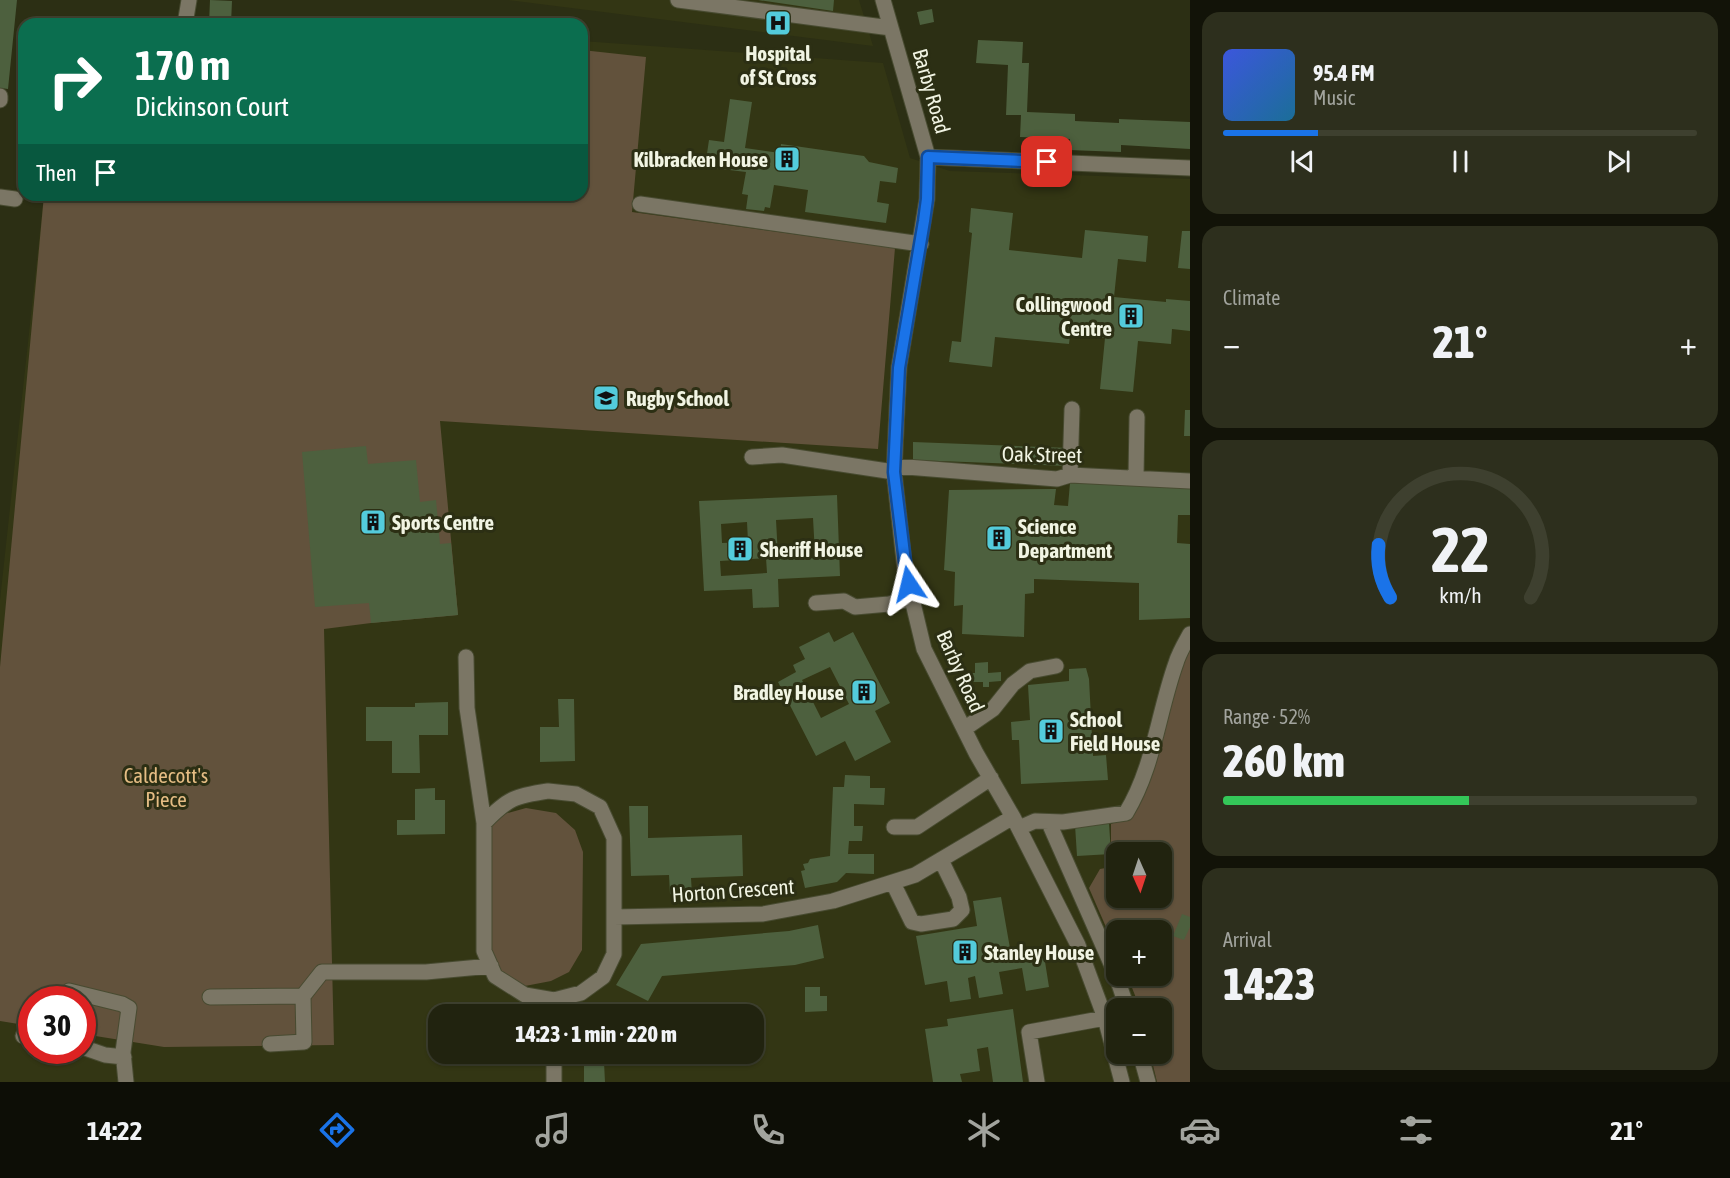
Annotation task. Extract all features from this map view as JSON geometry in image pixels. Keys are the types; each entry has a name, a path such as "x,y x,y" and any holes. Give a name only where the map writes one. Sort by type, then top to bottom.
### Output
{"street":[{"path":"186,18 189,0"},
{"path":"678,0 891,28"},
{"name":"Barby Road","path":"883,0 928,157 927,199 921,244 899,368 894,469 906,570 912,598 924,649 1078,945 1105,1018 1122,1082"},
{"path":"928,157 1190,168"},
{"path":"640,204 921,244"},
{"path":"1070,475 1072,409"},
{"path":"1136,477 1137,417"},
{"name":"Oak Street","path":"752,457 782,456 894,469 1057,478 1070,475 1190,481"},
{"path":"816,603 844,601 855,607 889,604 912,598"},
{"path":"1016,822 1049,823 1126,813 1136,797 1151,756 1176,662 1190,634"},
{"path":"466,657 467,708 484,823 484,951 495,976 525,995 547,1004"},
{"path":"964,729 993,709 1013,684 1030,671 1056,666"},
{"path":"894,827 917,827 990,778"},
{"path":"484,823 500,806 519,795 548,791 576,794 600,807 614,838 614,954 603,977 581,993 560,1004"},
{"name":"Horton Crescent","path":"614,917 763,914 833,901 915,875 1016,822"},
{"path":"1049,823 1106,952"},
{"path":"893,883 912,922 921,924 953,919 962,910 959,897 941,860"},
{"path":"270,1044 304,1042 303,996 322,972 426,972 491,966"},
{"path":"210,998 303,996"},
{"path":"96,998 129,1008 124,1057 126,1082"},
{"path":"1037,1082 1029,1032 1105,1018"},
{"path":"96,1052 124,1057"},
{"path":"554,1064 554,1082"},
{"path":"1143,1064 1148,1082"}],"shaded area":[{"name":"Hospital of St Cross","path":"508,0 859,0 873,46"},
{"name":"Rugby School","path":"588,41 883,63 910,158 950,171 1190,179 1190,1082 0,1082 0,600 43,201 588,201"}],"green space":[{"name":"Caldecott's Piece","path":"588,51 646,57 632,212 895,248 878,449 440,421 458,615 324,629 334,1045 164,1047 96,1036 96,986 18,986 18,1024 0,1021 0,667 43,201 588,201"},
{"path":"1190,649 1190,1082 1157,1082 1153,1064 1172,1064 1172,998 1136,998 1131,986 1172,986 1172,920 1106,920 1106,927 1089,888 1100,869 1106,868 1106,908 1172,908 1172,842 1111,842 1111,824 1133,815 1185,656"},
{"path":"526,808 556,813 575,830 583,852 582,950 569,972 551,981 525,986 503,981 486,968 476,944 477,848 486,826 504,814"}],"building":[{"path":"0,0 17,0 8,89 0,88"},
{"path":"210,0 232,1 231,18 209,18"},
{"path":"758,0 834,0 833,11"},
{"path":"932,9 934,22 920,25 917,12"},
{"path":"978,40 1023,42 1022,63 1029,63 1027,112 1075,114 1075,121 1119,123 1119,119 1190,122 1190,149 1121,145 1121,152 1069,150 1070,139 1020,137 1021,115 1006,115 1008,65 976,63"},
{"name":"Kilbracken House","path":"730,99 752,102 745,148 780,153 781,144 864,156 869,162 898,168 896,183 880,181 877,202 889,204 886,223 805,212 808,190 774,185 770,208 765,207 764,211 746,209 748,195 742,194 746,172 705,167 709,140 724,142"},
{"path":"971,208 1013,213 1009,250 1082,258 1085,230 1148,236 1146,262 1118,259 1114,297 1166,302 1166,299 1190,301 1190,331 1172,329 1171,344 1138,341 1133,392 1100,389 1105,338 1070,335 1069,344 995,337 992,367 949,362 952,341 961,342 972,233 969,232"},
{"path":"1182,231 1190,231 1190,269 1178,268"},
{"path":"1185,410 1190,410 1190,436 1184,436"},
{"path":"913,442 1069,448 1068,466 913,460"},
{"name":"Sports Centre","path":"366,446 368,464 416,460 420,502 436,500 440,544 451,543 458,615 371,623 369,603 315,607 302,452"},
{"path":"1070,483 1190,488 1190,515 1178,515 1177,543 1190,544 1190,618 1139,620 1139,583 1034,579 1034,593 1025,594 1024,637 962,634 963,605 954,606 955,572 944,570 949,490 1056,489 1054,505 1068,506"},
{"name":"Sheriff House","path":"837,495 840,576 778,579 779,607 753,608 752,589 704,591 699,501","holes":["813,518 815,554 778,556 776,520","747,522 748,542 722,543 721,524","766,558 767,573 721,576 720,561"]},
{"name":"Bradley House","path":"829,632 834,642 853,632 890,703 875,711 891,742 855,761 845,741 816,756 778,682 796,672 793,665 805,659 799,647","holes":["830,667 849,704 821,718 802,680"]},
{"path":"988,662 988,673 1001,672 1001,681 989,682 989,687 983,687 983,682 971,682 970,673 975,673 975,663"},
{"name":"School Field House","path":"1086,668 1089,679 1093,756 1106,755 1108,780 1021,784 1019,740 1012,740 1011,722 1030,720 1028,685 1069,681 1069,669"},
{"path":"558,699 574,699 575,761 540,762 540,727 559,727"},
{"path":"448,702 448,735 419,735 420,773 392,773 392,741 366,741 366,707 415,707 415,703"},
{"path":"845,775 870,776 870,788 885,788 884,805 854,804 854,826 863,826 862,841 849,841 848,854 874,854 874,874 846,873 837,882 805,888 801,871 805,870 803,864 808,863 810,859 830,856 833,787 844,787"},
{"path":"435,788 435,800 445,800 445,834 397,835 397,820 415,820 415,789"},
{"path":"629,806 648,806 648,838 742,835 743,876 691,878 692,894 670,894 669,875 631,876"},
{"path":"1109,823 1110,842 1106,842 1106,854 1077,856 1075,825"},
{"name":"Stanley House","path":"1001,897 1011,954 1043,949 1049,987 1026,991 1022,968 999,972 1003,994 979,998 975,976 968,978 971,999 950,1002 947,981 925,985 916,936 977,926 973,901"},
{"path":"1182,914 1190,917 1190,927 1184,940 1173,936"},
{"path":"818,925 824,958 795,965 662,976 648,1001 616,985 641,944 789,931"},
{"path":"805,987 820,987 820,996 827,996 827,1011 805,1012"},
{"path":"1013,1009 1023,1082 993,1082 988,1047 977,1049 980,1071 960,1074 962,1082 933,1082 925,1029 948,1026 947,1019"},
{"path":"584,1064 604,1064 605,1082 584,1082"}],"place":[{"name":"Hospital of St Cross","path":"778,23"},
{"name":"Kilbracken House","path":"787,159"},
{"name":"Collingwood Centre","path":"1131,316"},
{"name":"Rugby School","path":"606,398"},
{"name":"Sports Centre","path":"373,522"},
{"name":"Science Department","path":"999,538"},
{"name":"Sheriff House","path":"740,549"},
{"name":"Bradley House","path":"864,692"},
{"name":"School Field House","path":"1051,731"},
{"name":"Stanley House","path":"965,952"}],"route":[{"path":"909,584 894,466 899,368 921,244 927,199 928,157 1047,162"}]}
